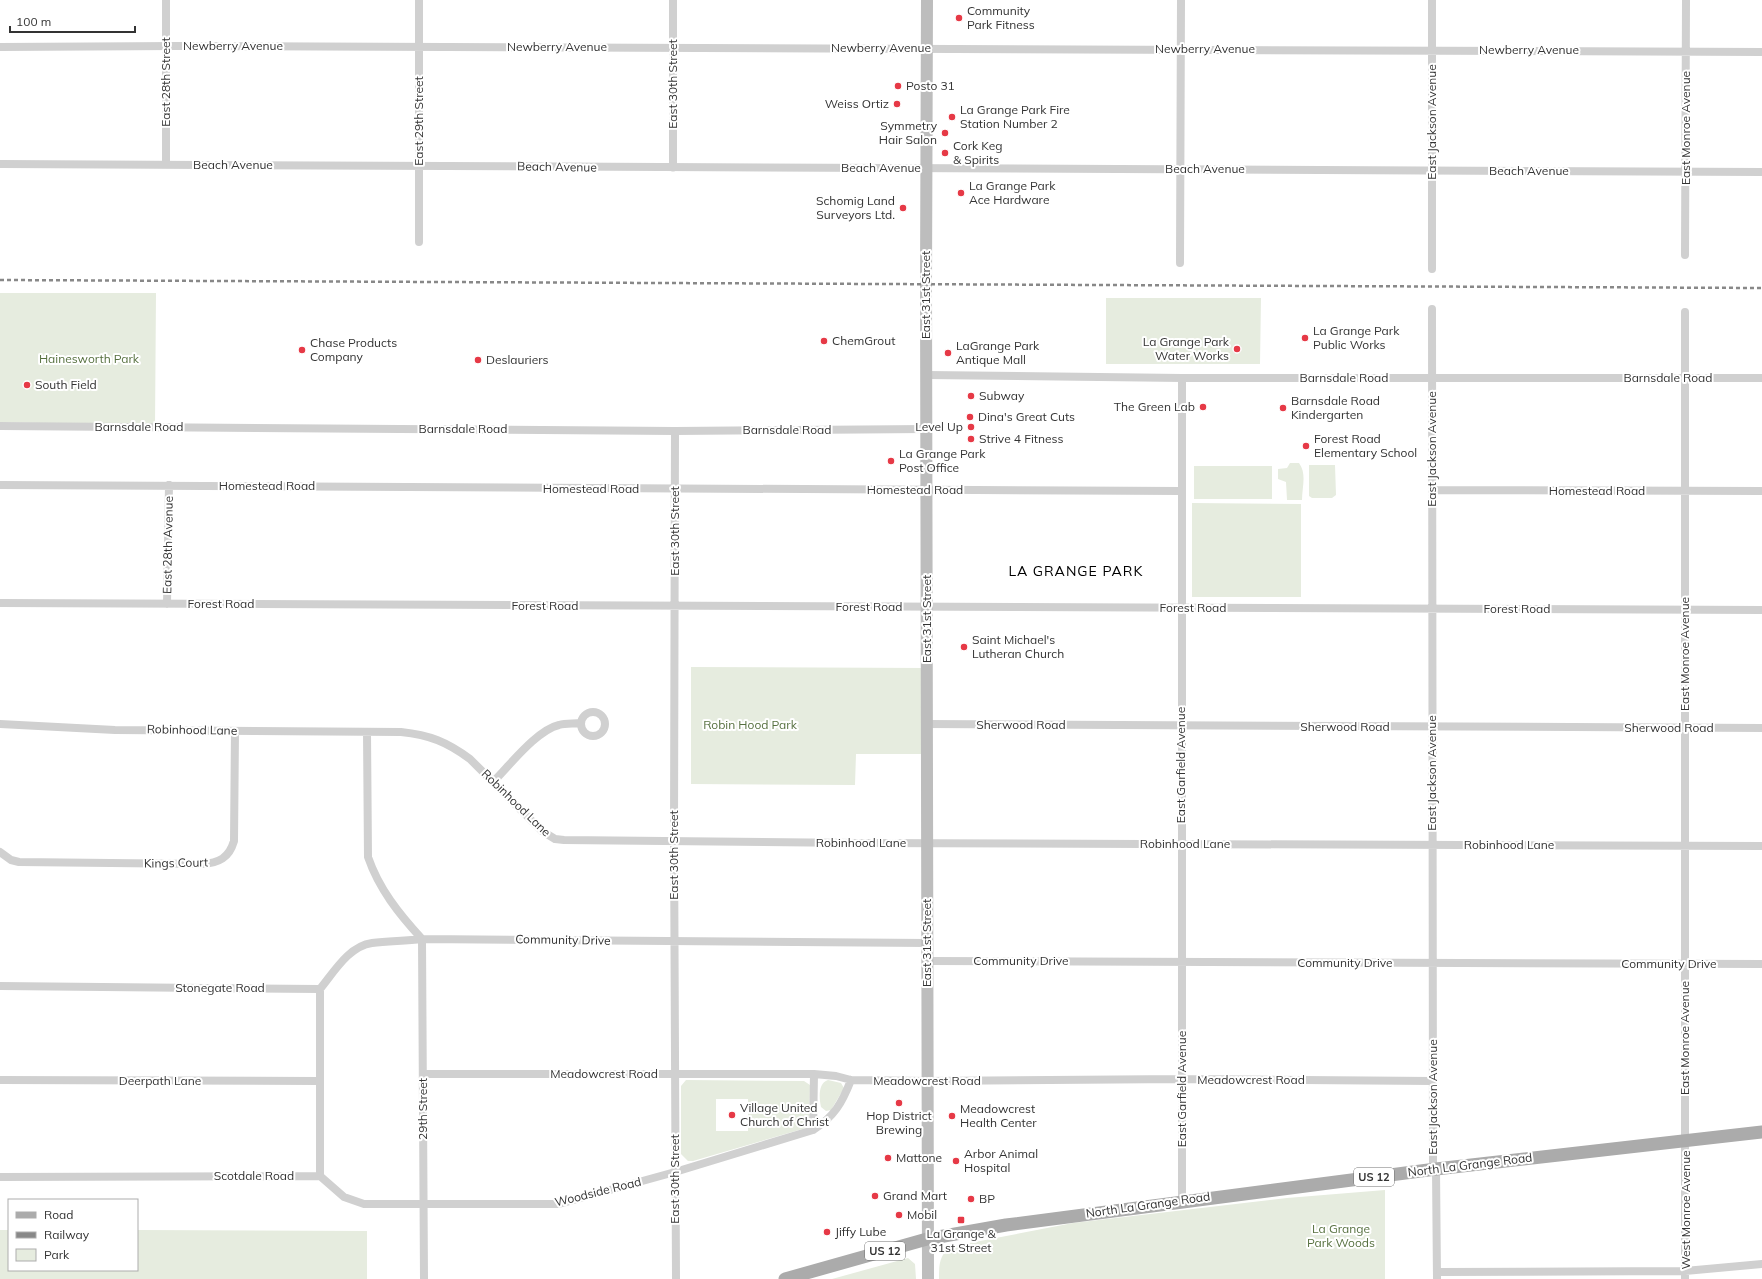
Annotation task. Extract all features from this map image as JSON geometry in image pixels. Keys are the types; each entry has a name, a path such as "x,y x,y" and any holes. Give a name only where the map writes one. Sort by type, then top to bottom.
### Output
{"main road":[{"name":"East 31st Street","path":"927,0 928,1279"},
{"name":"North La Grange Road","path":"927,1238 1182,1201 1434,1169 1762,1132"},
{"name":"US 12","path":"785,1279 927,1238"}],"street":[{"name":"East 28th Street","path":"166,0 166,164"},
{"name":"East 29th Street","path":"419,0 419,242"},
{"name":"East 30th Street","path":"673,0 673,168"},
{"path":"1180,263 1181,0"},
{"name":"East Jackson Avenue","path":"1432,0 1432,269"},
{"name":"East Monroe Avenue","path":"1685,256 1686,0"},
{"name":"Newberry Avenue","path":"0,47 419,46 1762,52"},
{"name":"Beach Avenue","path":"0,164 1762,172"},
{"name":"East Jackson Avenue","path":"1432,309 1433,1081 1437,1275"},
{"name":"East Monroe Avenue","path":"1685,312 1686,1141"},
{"name":"Barnsdale Road","path":"927,375 1182,378 1762,378"},
{"name":"East Garfield Avenue","path":"1182,378 1182,1201"},
{"name":"Barnsdale Road","path":"0,426 927,430"},
{"name":"East 30th Street","path":"675,430 674,942 676,1279"},
{"name":"Homestead Road","path":"0,485 168,485 675,490 1182,491"},
{"name":"East 28th Avenue","path":"167,604 168,485"},
{"name":"Homestead Road","path":"1432,490 1762,491"},
{"name":"Forest Road","path":"0,603 1762,610"},
{"path":"493,782 538,735 549,728 559,725 581,723"},
{"name":"Robinhood Lane","path":"0,724 115,730 401,732 423,734 442,741 470,759 542,831 555,839 674,842 1762,846"},
{"name":"Sherwood Road","path":"928,724 1762,728"},
{"name":"Kings Court","path":"0,852 11,860 19,862 202,864 217,862 223,859 232,849 234,841 235,731"},
{"path":"367,732 368,857 384,891 422,938"},
{"path":"320,1176 320,988 357,948 371,943 422,938"},
{"name":"Community Drive","path":"422,938 674,942 928,943"},
{"name":"29th Street","path":"422,938 424,1279"},
{"name":"Community Drive","path":"927,961 1762,964"},
{"name":"Stonegate Road","path":"0,986 320,988"},
{"name":"Meadowcrest Road","path":"423,1074 814,1074 836,1076 851,1080 927,1082 1182,1080 1433,1081"},
{"path":"813,1130 814,1074"},
{"name":"Deerpath Lane","path":"0,1080 320,1081"},
{"name":"Woodside Road","path":"320,1176 344,1197 364,1204 559,1204 675,1172 813,1130 830,1118 843,1101 851,1080"},
{"name":"West Monroe Avenue","path":"1685,1275 1686,1141"},
{"name":"Scotdale Road","path":"0,1177 320,1176"},
{"path":"1437,1275 1685,1275 1762,1264"}],"green space":[{"name":"Hainesworth Park","path":"0,293 156,293 155,426 0,422"},
{"path":"1106,298 1261,298 1260,364 1106,364"},
{"path":"1290,463 1299,463 1303,472 1304,481 1302,500 1287,500 1286,482 1278,479 1278,469 1287,468"},
{"path":"1309,465 1335,465 1336,495 1332,498 1312,498 1309,496"},
{"path":"1194,466 1272,466 1272,499 1194,499"},
{"path":"1192,503 1301,504 1301,597 1192,597"},
{"name":"Robin Hood Park","path":"691,667 925,668 924,754 856,754 855,785 691,784"},
{"path":"686,1080 804,1081 810,1085 809,1124 806,1128 693,1161 688,1161 681,1154 681,1086","holes":["716,1099 748,1099 748,1131 716,1131"]},
{"path":"828,1080 841,1083 844,1088 831,1110 826,1111 821,1107 820,1095 822,1084"},
{"name":"La Grange Park Woods","path":"1385,1190 1385,1279 939,1279 939,1269 943,1255 954,1246 1073,1223 1287,1198"},
{"path":"0,1230 8,1230 8,1271 138,1271 138,1230 367,1231 367,1279 0,1279"},
{"path":"908,1258 915,1264 916,1279 832,1279"}],"railway":[{"path":"0,280 1762,288"}],"place":[{"name":"Community Park Fitness","path":"959,18"},
{"name":"Posto 31","path":"898,86"},
{"name":"Weiss Ortiz","path":"897,104"},
{"name":"La Grange Park Fire Station Number 2","path":"952,117"},
{"name":"Symmetry Hair Salon","path":"945,133"},
{"name":"Cork Keg & Spirits","path":"945,153"},
{"name":"La Grange Park Ace Hardware","path":"961,193"},
{"name":"Schomig Land Surveyors Ltd.","path":"903,208"},
{"name":"La Grange Park Public Works","path":"1305,338"},
{"name":"ChemGrout","path":"824,341"},
{"name":"La Grange Park Water Works","path":"1237,349"},
{"name":"Chase Products Company","path":"302,350"},
{"name":"LaGrange Park Antique Mall","path":"948,353"},
{"name":"Deslauriers","path":"478,360"},
{"name":"South Field","path":"27,385"},
{"name":"Subway","path":"971,396"},
{"name":"The Green Lab","path":"1203,407"},
{"name":"Barnsdale Road Kindergarten","path":"1283,408"},
{"name":"Dina's Great Cuts","path":"970,417"},
{"name":"Level Up","path":"971,427"},
{"name":"Strive 4 Fitness","path":"971,439"},
{"name":"Forest Road Elementary School","path":"1306,446"},
{"name":"La Grange Park Post Office","path":"891,461"},
{"name":"Saint Michael's Lutheran Church","path":"964,647"},
{"name":"Hop District Brewing","path":"899,1103"},
{"name":"Village United Church of Christ","path":"732,1115"},
{"name":"Meadowcrest Health Center","path":"952,1116"},
{"name":"Mattone","path":"888,1158"},
{"name":"Arbor Animal Hospital","path":"956,1161"},
{"name":"Grand Mart","path":"875,1196"},
{"name":"BP","path":"971,1199"},
{"name":"Mobil","path":"899,1215"},
{"name":"La Grange & 31st Street","path":"961,1220"},
{"name":"Jiffy Lube","path":"827,1232"}],"district":[{"name":"LA GRANGE PARK","path":"1076,571"}]}
